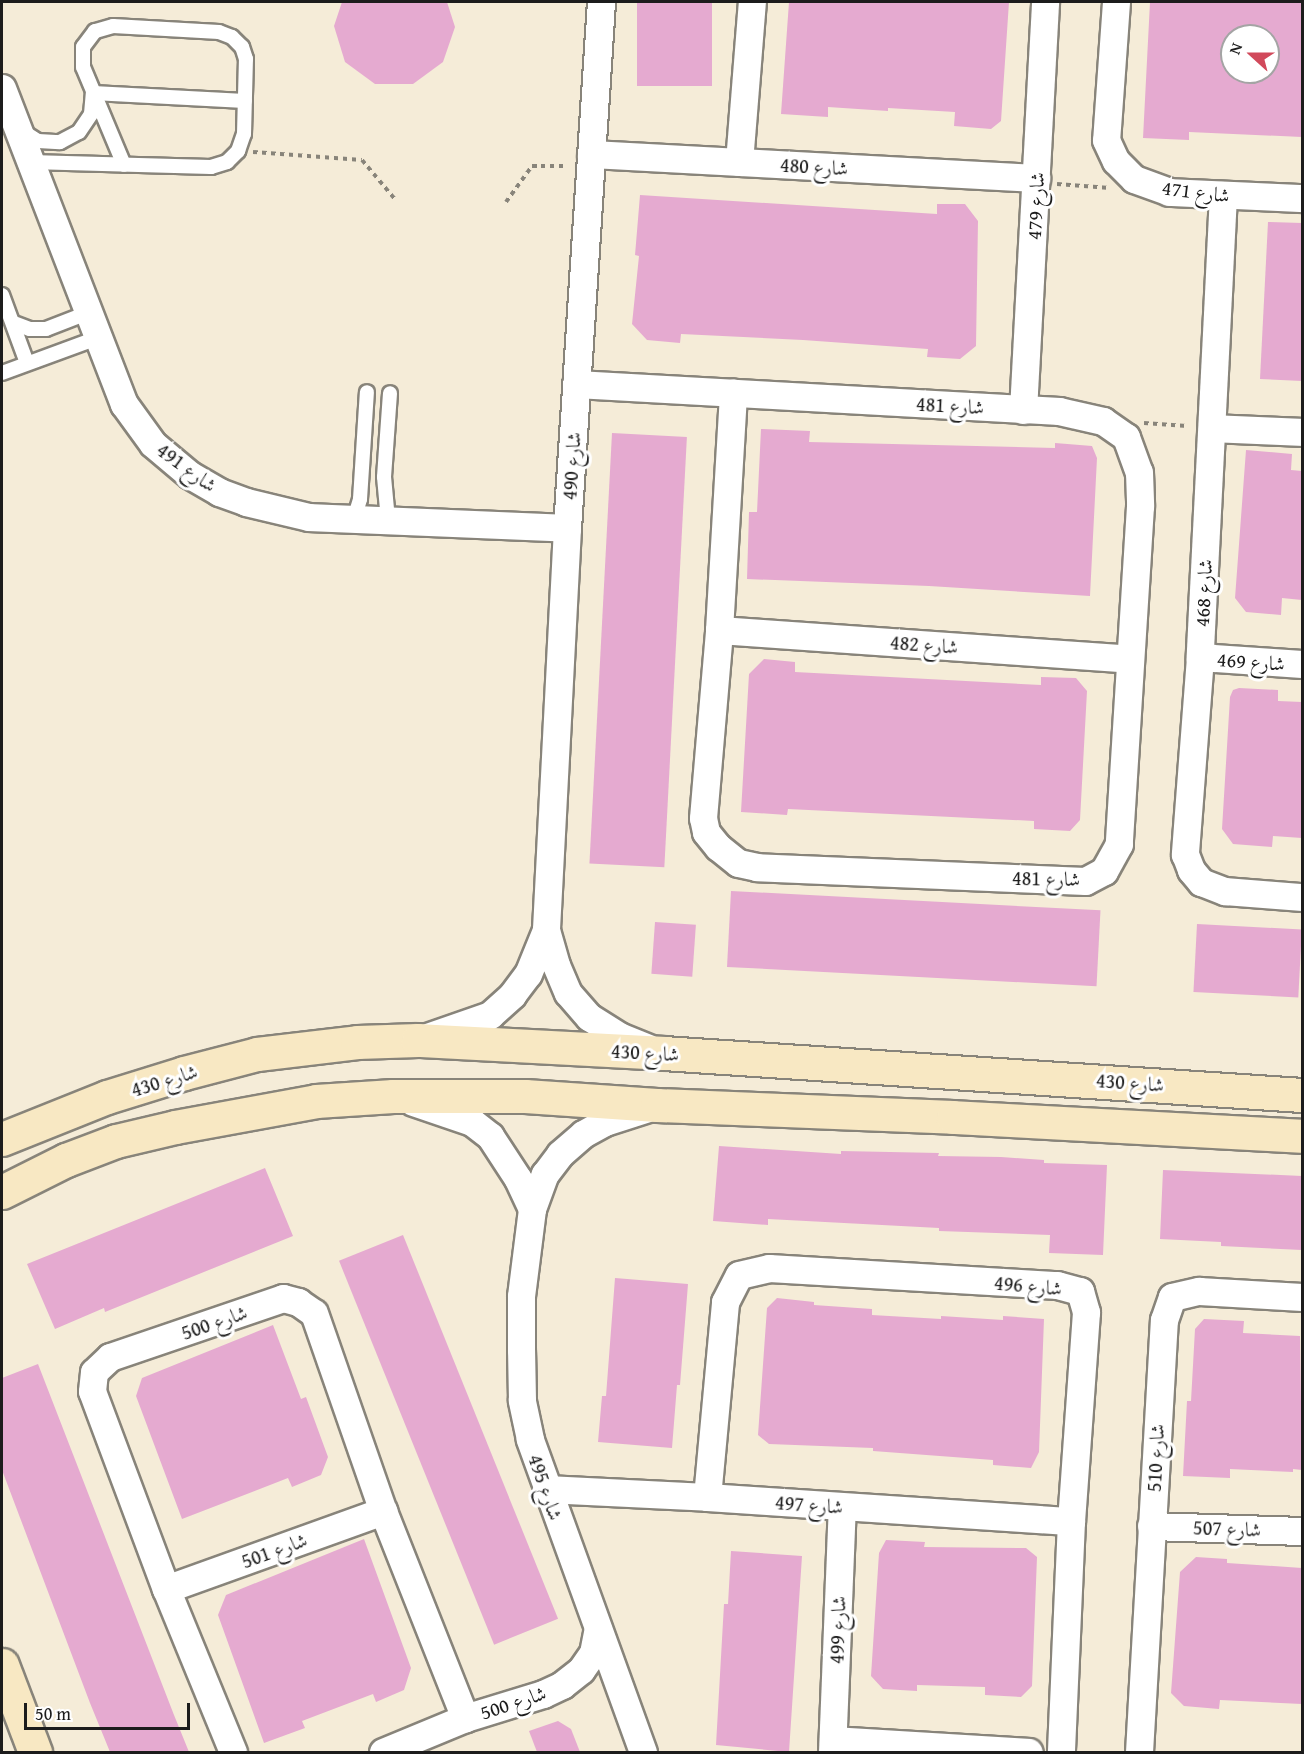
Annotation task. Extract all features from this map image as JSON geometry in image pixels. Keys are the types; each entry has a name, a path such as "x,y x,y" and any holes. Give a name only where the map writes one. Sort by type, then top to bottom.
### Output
{"street":[{"name":"شارع 490","path":"601,2 567,528 546,930 556,965 568,993 589,1017 619,1036 663,1053"},
{"path":"738,162 752,2"},
{"name":"شارع 479","path":"1023,410 1045,2"},
{"name":"شارع 471","path":"1116,2 1106,140 1116,161 1134,179 1169,192 1302,198"},
{"name":"شارع 491","path":"2,88 124,404 153,444 190,474 219,492 246,502 309,517 567,528"},
{"name":"شارع 480","path":"591,160 738,162 1036,178"},
{"name":"شارع 468","path":"1223,195 1200,657 1185,854 1191,870 1201,882 1225,891 1302,897"},
{"name":"شارع 481","path":"576,384 733,392 1023,410 1059,411 1103,421 1126,437 1139,472 1140,506 1119,844 1104,871 1085,881 757,867 738,863 718,847 706,832 703,818 719,630 733,392"},
{"path":"1212,428 1302,432"},
{"name":"شارع 482","path":"719,630 1130,658"},
{"name":"شارع 469","path":"1200,657 1302,664"},
{"name":"شارع 490","path":"418,1040 490,1015 512,995 528,974 546,930"},
{"name":"شارع 430","path":"2,1139 107,1097 257,1054 325,1045 418,1040 663,1053 1302,1095"},
{"path":"393,1096 472,1122 490,1137 502,1153 519,1179 532,1209"},
{"path":"2,1191 66,1160 136,1137 316,1101 393,1096 525,1096 657,1105 953,1117 1302,1136"},
{"name":"شارع 495","path":"643,1752 546,1490 530,1439 522,1400 521,1296 532,1209 545,1174 560,1154 584,1134 605,1122 657,1105"},
{"name":"شارع 496","path":"707,1497 726,1302 739,1275 769,1268 1057,1285 1080,1291 1086,1312 1071,1521 1061,1752"},
{"name":"شارع 510","path":"1139,1752 1164,1320 1172,1297 1199,1291 1302,1297"},
{"name":"شارع 500","path":"233,1752 166,1589 92,1391 94,1372 110,1357 283,1298 298,1302 314,1313 383,1511 465,1718"},
{"name":"شارع 497","path":"546,1490 707,1497 1071,1521"},
{"name":"شارع 499","path":"833,1746 842,1507"},
{"name":"شارع 501","path":"166,1589 383,1511"},
{"name":"شارع 507","path":"1151,1526 1302,1531"},
{"name":"شارع 500","path":"383,1752 465,1718 543,1694 562,1685 581,1670 593,1653 598,1628"},
{"path":"2,1665 35,1752"},
{"path":"833,1746 1029,1752"}],"lane":[{"path":"30,162 124,165 211,167 227,162 238,151 244,134 246,59 242,47 232,37 219,32 113,26 95,31 83,47 82,67 124,165"},
{"path":"17,129 38,141 60,142 79,132 91,114 93,93"},
{"path":"93,93 245,101"},
{"path":"2,295 27,363"},
{"path":"14,323 30,329 46,329 90,312"},
{"path":"2,373 100,337"},
{"path":"354,519 360,499 368,392"},
{"path":"388,520 384,477 390,393"}],"path":[{"path":"238,151 362,160 394,198"},
{"path":"506,202 532,166 591,160"},
{"path":"1036,178 1065,186 1111,188"},
{"path":"1116,430 1143,423 1212,428"}],"building":[{"path":"342,2 447,2 455,27 443,62 413,84 375,84 345,62 334,26"},
{"path":"637,2 712,2 712,86 637,86"},
{"path":"789,2 1009,2 1001,121 991,129 954,126 955,112 888,108 888,111 828,107 828,117 781,114"},
{"path":"1150,2 1302,2 1302,137 1189,132 1189,140 1143,138"},
{"path":"640,195 937,214 937,204 965,204 978,221 976,346 960,359 927,357 928,349 803,340 681,334 680,343 647,340 632,324 639,256 635,255"},
{"path":"1268,222 1302,223 1302,381 1260,379"},
{"path":"761,429 810,431 809,442 1055,448 1055,443 1092,446 1097,458 1090,596 929,586 747,579 749,512 757,512"},
{"path":"612,433 687,437 664,867 589,863"},
{"path":"1246,450 1292,454 1291,470 1302,471 1302,600 1282,598 1281,615 1246,612 1235,598"},
{"path":"764,659 795,662 795,672 1041,685 1041,677 1076,678 1087,691 1080,820 1070,831 1034,829 1034,821 788,809 787,815 741,812 749,674"},
{"path":"1239,688 1278,690 1278,701 1302,702 1302,838 1273,836 1272,847 1233,844 1222,829 1230,697 1233,690"},
{"path":"731,891 1100,910 1097,986 727,967"},
{"path":"655,922 696,925 692,977 651,974"},
{"path":"1197,924 1302,929 1298,997 1193,992"},
{"path":"719,1146 841,1154 841,1151 939,1153 938,1156 1001,1157 1044,1160 1044,1163 1107,1165 1103,1255 1049,1253 1050,1235 939,1231 939,1228 768,1219 768,1225 713,1221"},
{"path":"265,1168 293,1236 105,1312 104,1308 55,1329 27,1264"},
{"path":"1163,1170 1302,1176 1302,1250 1221,1246 1221,1242 1160,1239"},
{"path":"403,1235 558,1619 494,1645 339,1261"},
{"path":"615,1278 688,1284 680,1385 677,1385 672,1448 598,1442 602,1396 606,1396"},
{"path":"777,1298 814,1302 814,1305 872,1309 872,1315 941,1319 941,1316 1003,1320 1003,1316 1044,1319 1039,1452 1031,1468 993,1465 993,1460 873,1451 873,1448 769,1444 758,1435 767,1308"},
{"path":"1204,1319 1244,1321 1243,1333 1300,1336 1302,1470 1293,1469 1293,1472 1230,1469 1230,1478 1183,1476 1187,1401 1191,1401 1195,1329"},
{"path":"273,1325 301,1399 306,1397 328,1457 321,1475 292,1487 288,1478 182,1519 136,1396 142,1378"},
{"path":"38,1364 189,1752 110,1752 90,1703 2,1470 2,1378"},
{"path":"364,1539 411,1668 404,1690 376,1702 373,1694 302,1721 305,1728 264,1743 218,1615 226,1595"},
{"path":"886,1540 925,1542 924,1547 1026,1548 1037,1557 1032,1686 1021,1697 985,1695 985,1687 917,1685 917,1691 883,1689 871,1676 879,1553"},
{"path":"731,1551 802,1556 789,1752 716,1745 724,1604 728,1604"},
{"path":"1196,1557 1227,1559 1227,1563 1302,1568 1302,1704 1220,1700 1219,1709 1184,1706 1171,1693 1180,1572"},
{"path":"558,1721 571,1729 580,1752 537,1752 529,1731"}]}
